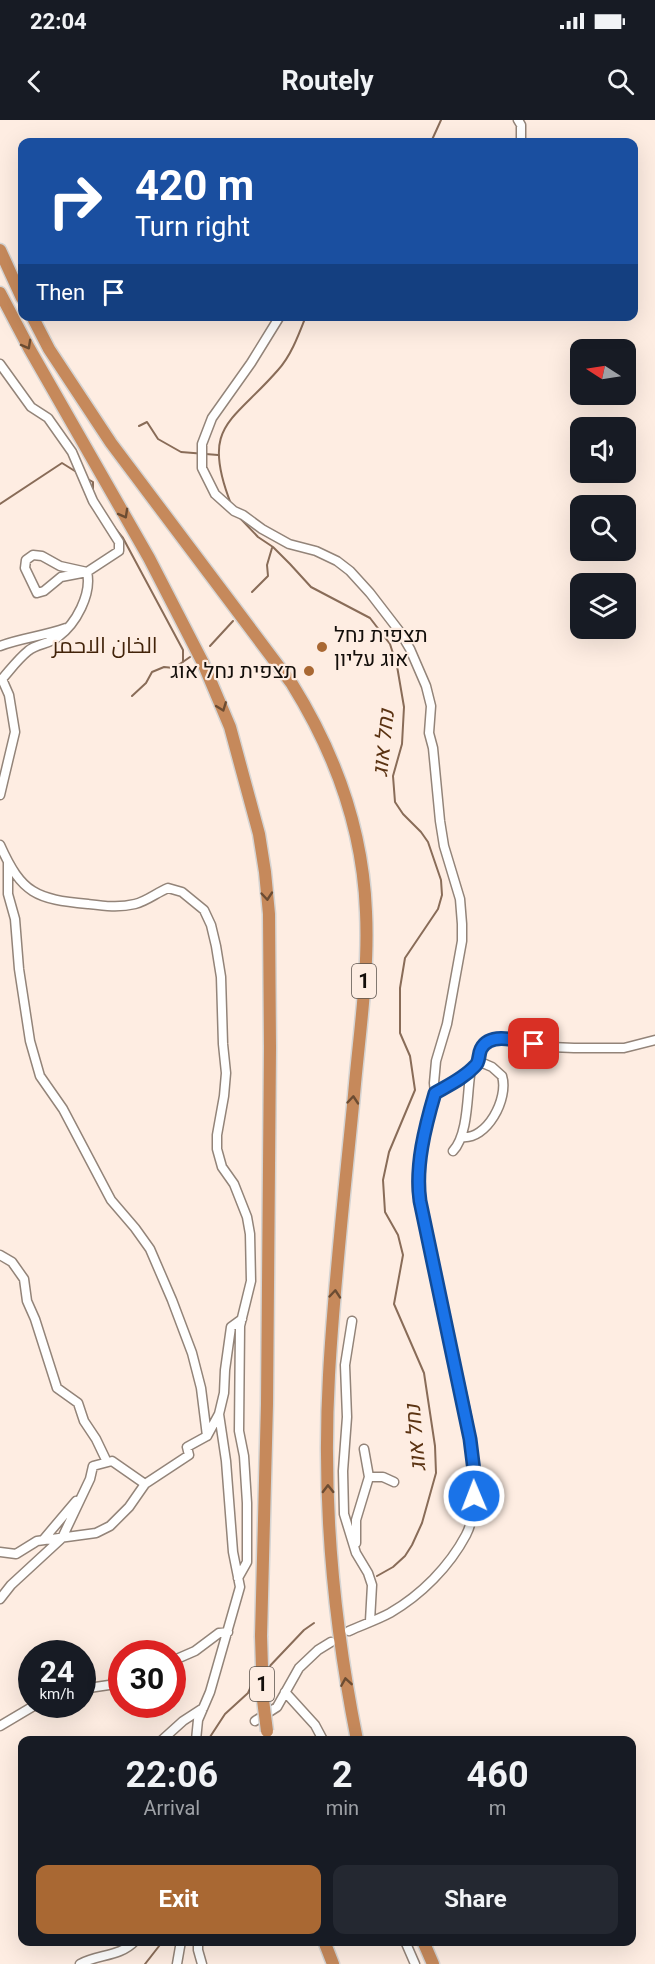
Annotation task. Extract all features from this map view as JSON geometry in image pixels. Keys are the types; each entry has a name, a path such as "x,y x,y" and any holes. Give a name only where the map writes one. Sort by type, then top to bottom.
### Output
{"highway":[{"path":"0,250 18,289"},
{"name":"1","path":"0,293 149,558 203,663 230,728 259,834 269,914 268,1337 261,1636 263,1700 268,1736"},
{"name":"1","path":"35,321 49,349 111,443 233,604 308,710 329,752 354,825 364,878 366,913 364,979 330,1345 327,1431 328,1522 333,1590 345,1678 356,1736"},
{"path":"326,1946 333,1964"},
{"path":"425,1946 433,1964"}],"street":[{"path":"518,120 521,125 521,138"},
{"path":"277,321 251,363 212,418 202,444 202,468 214,494 234,511 243,514 262,529 290,544 315,551 337,561 350,571 370,593 410,649 432,706 429,734 433,748 440,821 444,846 460,899 462,924 462,940 447,1024 436,1061 435,1093 428,1118 417,1186 470,1439 475,1479 472,1514 467,1534 424,1590 388,1614 349,1632"},
{"path":"0,364 31,407 48,418 72,452 93,501 119,542 119,551 87,572 62,577 45,591 37,593 25,568 26,560 33,555 42,556 60,566 87,572"},
{"path":"0,795 15,732 9,695 1,680 28,650 57,638 68,628 85,602 90,582 87,572"},
{"path":"0,646 68,628"},
{"path":"0,844 17,877 46,899 121,907 135,904 168,888 182,892 204,910 211,925 221,976 226,1072 217,1149 222,1167 234,1184 247,1217 250,1234 251,1281 242,1319 239,1431 244,1456 247,1503 247,1562 238,1578"},
{"path":"8,861 8,894 15,919 19,969 30,1041 40,1076 63,1109 111,1200 150,1249 192,1353 201,1388 207,1436"},
{"path":"435,1093 457,1081 477,1065 486,1042 497,1038 551,1047 574,1048 624,1048 655,1040"},
{"path":"461,1137 467,1138 475,1135 490,1122 505,1092 502,1076 492,1067 478,1062"},
{"path":"453,1151 458,1146 466,1117 470,1076 468,1072"},
{"path":"0,1255 12,1262 24,1279 27,1301 57,1388 78,1403 84,1421 107,1462"},
{"path":"0,1552 16,1554 37,1541 96,1533 110,1526 129,1507 145,1484 189,1455 187,1448 207,1436 219,1414 224,1393 231,1327 242,1319"},
{"path":"352,1321 345,1365 347,1417 343,1472 344,1514 356,1553 372,1585 370,1621"},
{"path":"196,1736 198,1720 210,1692 240,1587 233,1552 226,1461 219,1414"},
{"path":"356,1553 356,1520 369,1476 364,1449"},
{"path":"0,1599 11,1585 62,1538 90,1479 93,1466 112,1461 145,1484"},
{"path":"369,1476 383,1477 394,1482"},
{"path":"43,1540 81,1495"},
{"path":"186,1656 195,1652 219,1633 228,1632"},
{"path":"255,1721 277,1707 299,1668 318,1650 331,1642"},
{"path":"285,1692 315,1725 321,1736"},
{"path":"166,1736 183,1720 203,1708"},
{"path":"0,1726 18,1715"},
{"path":"80,1964 129,1946"},
{"path":"177,1964 180,1946"},
{"path":"198,1946 202,1964"},
{"path":"407,1946 415,1964"}],"waterway":[{"name":"נחל אוג","path":"433,138 441,120"},
{"name":"נחל אוג","path":"231,504 222,478 219,457 220,441 235,415 283,364 304,321"},
{"path":"139,426 147,422 158,439 181,452 218,455"},
{"path":"0,504 62,463 78,473"},
{"path":"86,478 93,482 93,492"},
{"name":"נחל אוג","path":"239,517 258,537 273,547 311,587 370,618 390,644 397,666 404,707 402,744 393,776 395,802 428,842 441,880 442,895 438,909 405,958 400,988 400,1033 410,1056 415,1090 389,1152 383,1180 385,1212 398,1235 403,1255 394,1304 424,1373 435,1446 436,1473 422,1523 412,1545 405,1556 393,1567 377,1576"},
{"path":"114,527 123,538 183,650 183,662"},
{"path":"252,592 268,576 267,565 272,548"},
{"path":"210,646 233,621"},
{"path":"132,696 146,683 152,672 164,667 174,668 190,657"},
{"name":"נחל אוג","path":"267,1669 304,1630 314,1623"},
{"name":"נחל אוג","path":"211,1736 225,1714 248,1693 258,1677"},
{"name":"נחל אוג","path":"145,1964 159,1946"}],"place":[{"name":"תצפית נחל אוג עליון","path":"322,647"},
{"name":"תצפית נחל אוג","path":"309,671"}],"district":[{"name":"الخان الاحمر","path":"105,645"}],"route":[{"path":"474,1496 475,1479 470,1439 417,1186 418,1172 435,1093 457,1081 477,1065 486,1042 497,1038 534,1044"}]}
